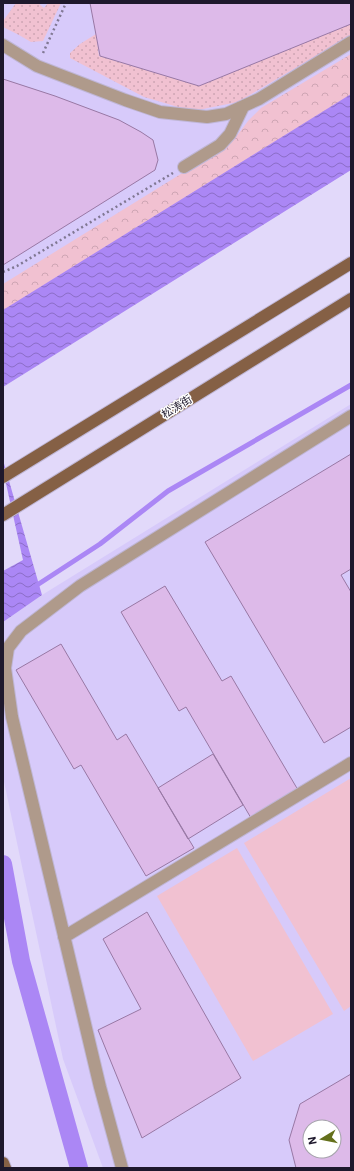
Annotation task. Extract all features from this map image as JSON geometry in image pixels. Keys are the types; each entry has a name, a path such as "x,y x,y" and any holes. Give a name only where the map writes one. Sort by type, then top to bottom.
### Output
{"main road":[{"path":"3,477 351,263"},
{"name":"松涛街","path":"3,515 351,300"},
{"path":"3,1163 5,1168"}],"lane":[{"path":"3,45 37,66 125,100 160,112 207,117 226,114 259,99 351,42"},
{"path":"184,167 220,145 230,134 243,106"},
{"path":"122,1168 100,1087 12,718 5,668 8,648 21,631 80,586 351,416"},
{"path":"64,937 351,763"}],"path":[{"path":"37,66 66,3"},
{"path":"3,272 17,266 184,167"}],"shaded area":[{"path":"3,3 351,3 351,72 3,288"},
{"path":"351,404 351,1168 103,1168 63,1059 3,777 3,621 42,595"}],"green space":[{"path":"16,3 38,3 44,8 48,3 61,3 43,41 31,42 3,27 3,21"},
{"path":"351,24 351,35 238,102 198,110 185,109 144,97 70,58 70,53 80,44 96,34 99,56 199,86"},
{"path":"351,54 351,99 3,311 3,284 226,146 261,108"},
{"path":"351,778 351,1006 344,1011 244,843"},
{"path":"237,848 333,1014 253,1061 157,896"}],"water":[{"path":"351,94 351,170 3,387 3,310"},
{"path":"3,460 42,595 3,622"}],"pier":[{"path":"3,470 23,560 3,571"}],"building":[{"path":"90,3 351,3 351,24 199,86 100,56"},
{"path":"3,79 55,96 119,120 153,140 158,160 155,170 3,265"},
{"path":"351,454 351,569 341,575 351,592 351,727 324,743 205,542"},
{"path":"165,586 222,681 231,676 298,790 251,818 186,707 179,711 121,612"},
{"path":"61,644 117,740 126,734 194,848 146,876 81,765 74,769 16,670"},
{"path":"213,754 243,805 188,839 158,788"},
{"path":"147,912 241,1078 142,1138 98,1030 141,1009 103,939"},
{"path":"351,1074 351,1168 296,1168 289,1140 300,1104"}],"waterway":[{"path":"34,587 100,544 168,491 351,385"},
{"path":"3,864 21,961 79,1168"}]}
